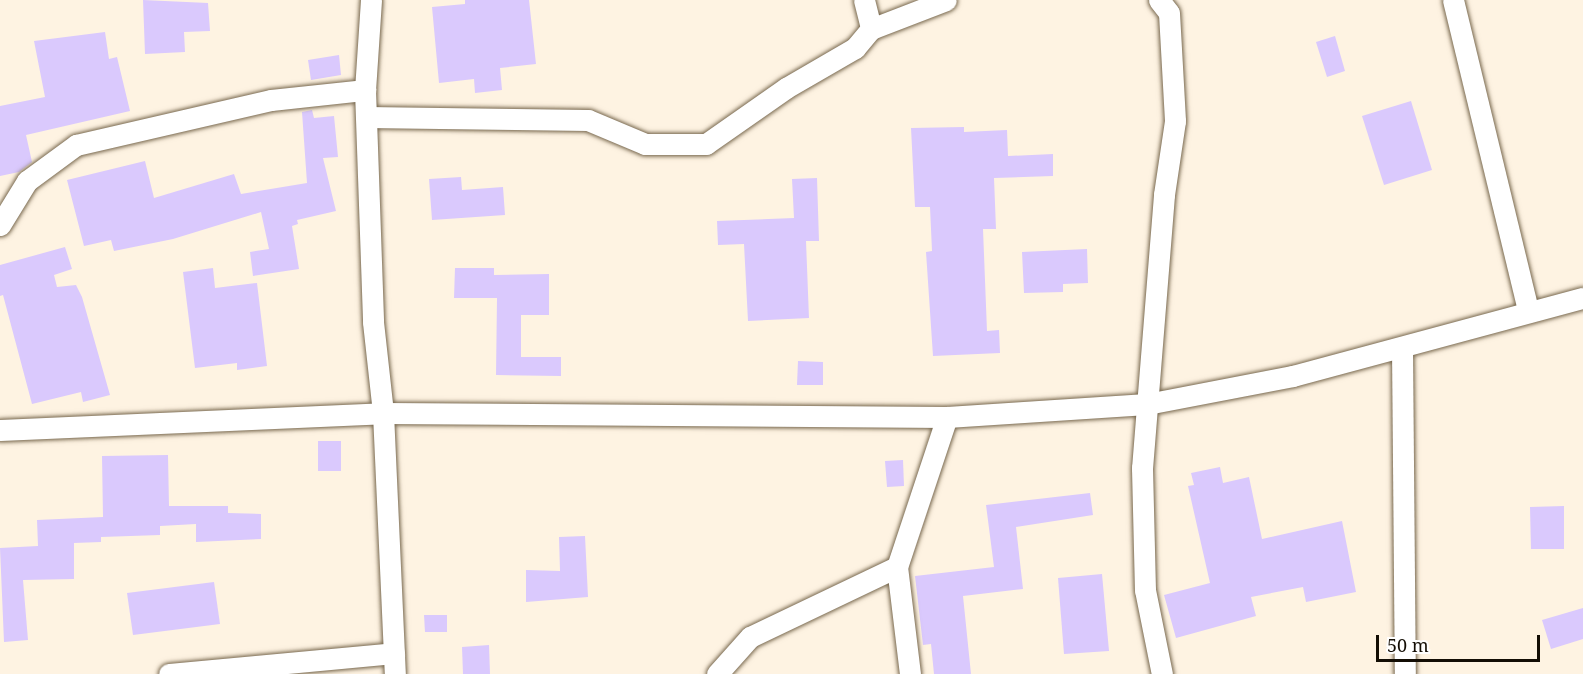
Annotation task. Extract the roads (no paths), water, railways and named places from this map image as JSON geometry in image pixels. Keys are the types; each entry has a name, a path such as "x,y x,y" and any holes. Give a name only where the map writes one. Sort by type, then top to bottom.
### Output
{"street":[{"path":"169,674 394,664 383,413 373,322 365,90 371,0"},
{"path":"864,0 871,29"},
{"path":"366,117 588,120 645,144 706,144 786,88 855,48 871,29 946,0"},
{"path":"1159,0 1169,13 1175,120 1164,195 1142,468 1145,590 1162,674"},
{"path":"1453,0 1528,310"},
{"path":"0,225 27,181 76,146 271,99 365,90"},
{"path":"0,430 383,413 947,417 1147,404 1293,376 1402,348 1528,310 1583,298"},
{"path":"1402,348 1405,674"},
{"path":"910,674 897,567 947,417"},
{"path":"717,674 750,637 897,567"}]}
